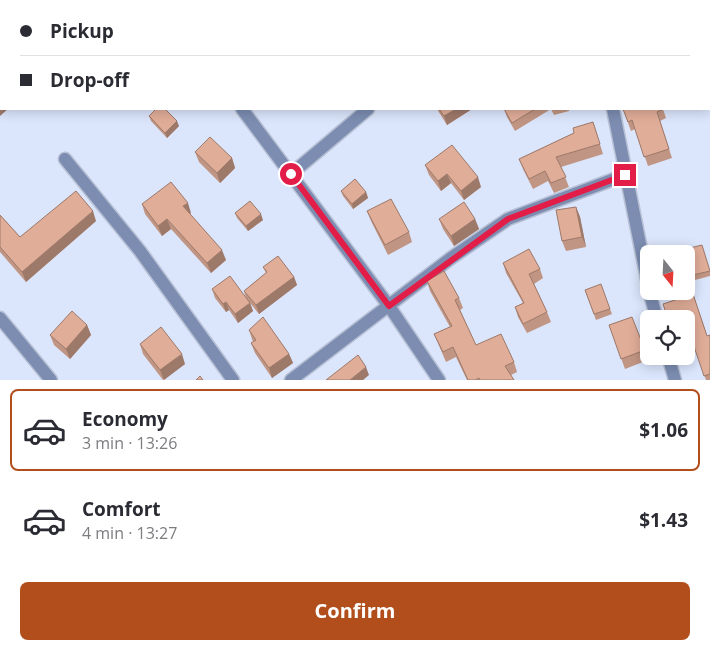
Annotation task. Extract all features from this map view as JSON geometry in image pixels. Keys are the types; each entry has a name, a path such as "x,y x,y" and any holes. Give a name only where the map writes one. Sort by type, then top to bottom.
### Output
{"street":[{"path":"243,110 389,306 439,380"},
{"path":"291,174 367,110"},
{"path":"613,110 640,247"},
{"path":"65,159 140,251 233,380"},
{"path":"291,380 508,219 625,175"},
{"path":"0,318 51,380"},
{"path":"670,365 674,380"}],"building":[{"path":"155,110 166,110 177,121 165,133 149,116"},
{"path":"440,110 454,110 444,116"},
{"path":"505,110 533,110 512,123"},
{"path":"623,110 661,110 657,112 669,149 644,157 632,120 628,122"},
{"path":"593,122 600,144 556,157 566,177 551,183 545,171 529,179 519,159 574,133 573,128"},
{"path":"210,137 232,158 217,173 195,152"},
{"path":"452,145 478,177 461,191 447,174 438,181 425,165"},
{"path":"355,179 366,192 352,204 341,191"},
{"path":"171,182 188,203 183,206 222,250 207,263 167,219 158,226 142,204"},
{"path":"76,191 93,211 22,272 0,247 0,215 20,237"},
{"path":"391,199 409,232 385,245 367,211"},
{"path":"250,201 261,214 246,226 235,213"},
{"path":"464,202 475,219 451,236 439,219"},
{"path":"576,207 582,237 562,241 556,210"},
{"path":"702,245 710,271 695,275 695,247"},
{"path":"529,249 540,269 529,274 547,312 523,324 515,307 524,303 503,263"},
{"path":"278,256 294,277 256,305 244,291 267,272 263,267"},
{"path":"444,271 459,298 455,300 476,345 501,334 514,362 505,366 514,380 480,380 479,378 468,380 453,347 443,352 434,334 452,326 427,281"},
{"path":"230,276 250,303 235,314 226,302 223,304 212,289"},
{"path":"601,284 610,309 594,314 585,290"},
{"path":"675,300 695,300 707,336 710,335 710,374 704,376 695,350 695,310 665,310 663,304"},
{"path":"72,311 87,325 66,349 50,335"},
{"path":"263,317 289,354 269,368 251,343 256,340 249,330"},
{"path":"632,317 640,337 640,352 621,359 609,325"},
{"path":"161,327 182,354 160,370 140,344"},
{"path":"358,355 366,367 350,380 326,380"}],"route":[{"path":"291,174 389,306 451,258 508,219 625,175"}]}
